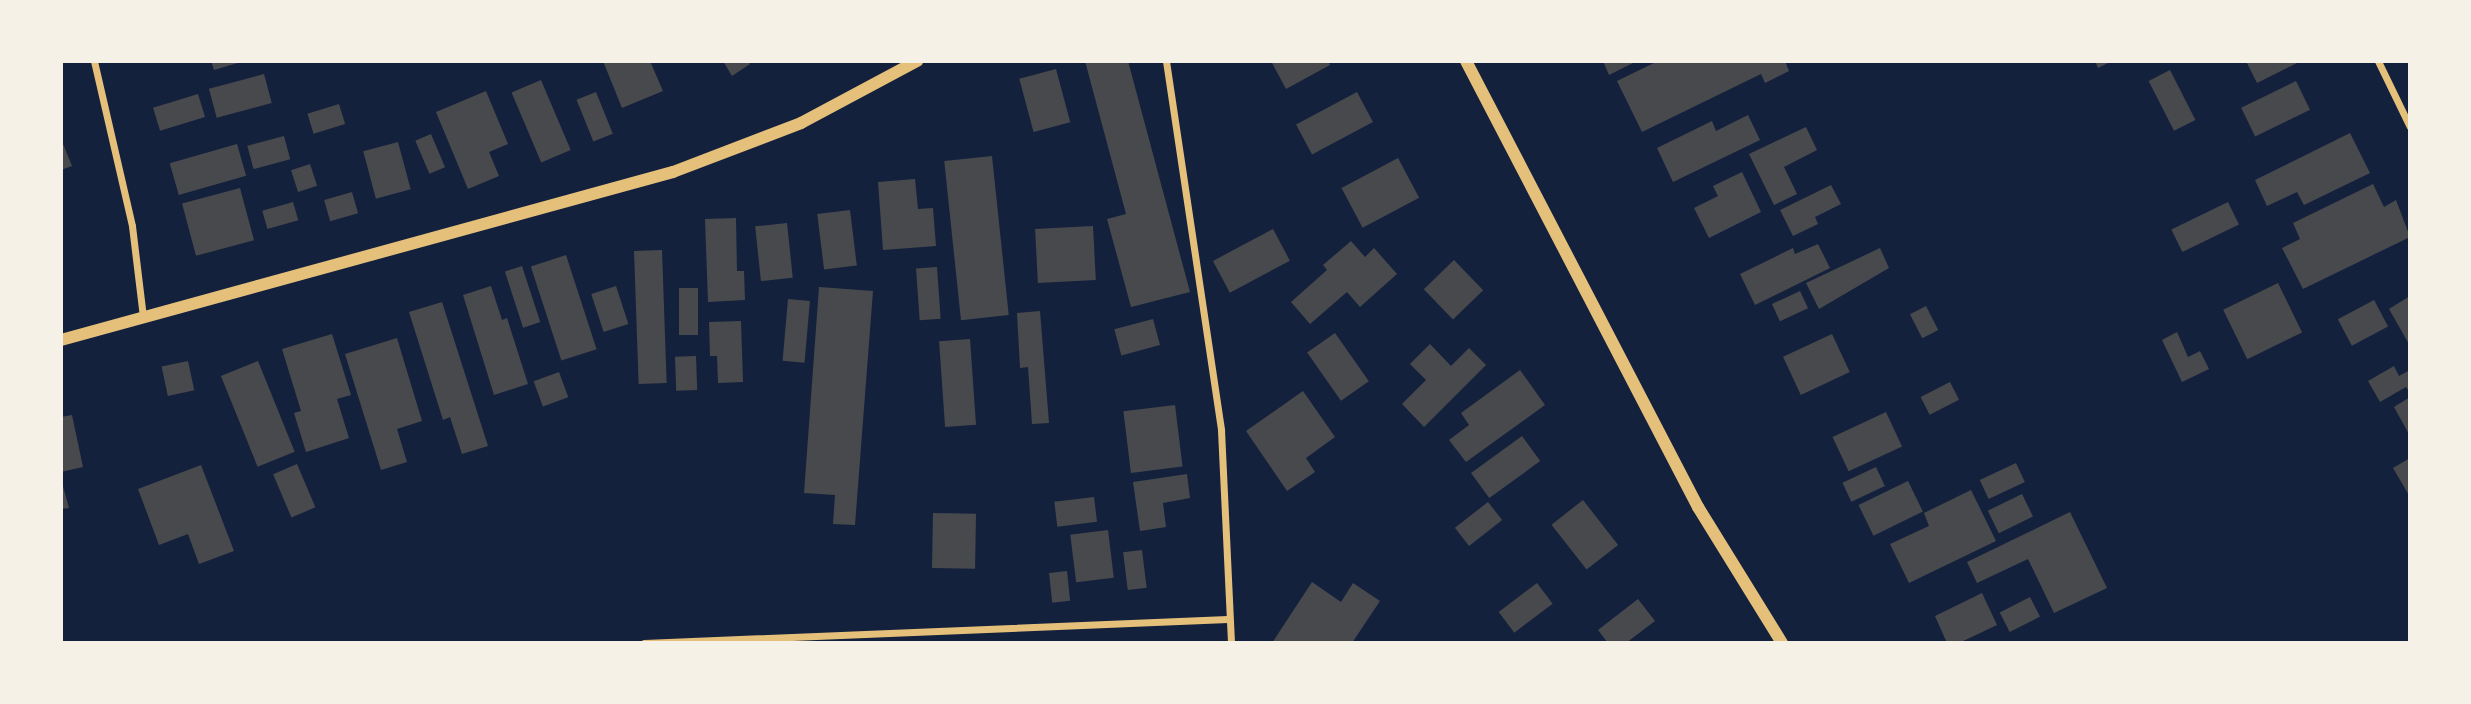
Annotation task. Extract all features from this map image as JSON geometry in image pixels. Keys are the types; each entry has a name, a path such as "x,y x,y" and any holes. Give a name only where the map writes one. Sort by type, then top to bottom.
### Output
{"street":[{"path":"94,61 131,226 143,317"},
{"path":"61,340 673,172 801,123 917,61"},
{"path":"1167,61 1221,430 1231,643"},
{"path":"1466,61 1678,471 1782,643"},
{"path":"2378,61 2410,127"},
{"path":"644,643 1228,620"}],"building":[{"path":"211,61 241,61 241,62 214,70"},
{"path":"603,61 650,61 663,91 622,108"},
{"path":"723,61 748,61 750,64 732,76"},
{"path":"1085,61 1128,61 1190,292 1131,307 1107,219 1126,214"},
{"path":"1271,61 1328,61 1330,65 1286,89"},
{"path":"1603,61 1637,61 1609,75"},
{"path":"1658,61 1785,61 1789,71 1765,83 1761,74 1642,132 1617,81"},
{"path":"2095,61 2112,61 2098,68"},
{"path":"2246,61 2301,61 2257,83"},
{"path":"1056,69 1070,122 1034,132 1019,79"},
{"path":"2170,70 2195,120 2174,131 2149,81"},
{"path":"264,74 272,103 217,118 209,89"},
{"path":"541,80 571,150 541,162 512,93"},
{"path":"2296,81 2310,110 2255,137 2241,108"},
{"path":"486,91 508,144 489,152 499,176 468,189 436,112"},
{"path":"596,92 613,134 593,142 577,100"},
{"path":"1357,92 1373,122 1312,154 1296,124"},
{"path":"198,94 205,117 160,131 153,108"},
{"path":"339,104 345,124 314,134 307,114"},
{"path":"1748,115 1760,140 1673,182 1657,148 1712,121 1716,131"},
{"path":"1806,127 1817,150 1784,167 1797,194 1774,205 1749,154"},
{"path":"2350,133 2370,173 2304,205 2297,192 2267,206 2255,180"},
{"path":"431,134 445,167 429,174 415,141"},
{"path":"284,136 290,159 254,169 247,146"},
{"path":"61,139 72,166 61,170"},
{"path":"398,142 411,189 376,199 363,151"},
{"path":"237,144 246,176 179,195 170,163"},
{"path":"992,156 1009,315 961,320 944,161"},
{"path":"1398,158 1419,198 1363,228 1341,188"},
{"path":"310,164 317,186 298,192 291,170"},
{"path":"1742,172 1761,212 1709,238 1694,208 1718,196 1713,186"},
{"path":"915,179 918,209 933,208 936,246 883,250 878,182"},
{"path":"2373,184 2384,207 2396,200 2410,237 2303,289 2282,248 2300,239 2293,223"},
{"path":"1831,185 1841,204 1815,217 1818,224 1793,236 1780,210"},
{"path":"240,188 254,240 196,256 182,204"},
{"path":"352,192 358,213 330,221 324,200"},
{"path":"293,202 298,220 267,229 262,211"},
{"path":"2228,202 2239,224 2182,252 2171,230"},
{"path":"850,210 857,266 824,270 817,214"},
{"path":"736,218 737,271 744,271 745,300 708,302 705,219"},
{"path":"787,223 793,278 761,281 755,226"},
{"path":"1093,226 1096,280 1038,283 1035,229"},
{"path":"1273,229 1290,261 1230,293 1213,261"},
{"path":"1351,241 1365,257 1374,248 1397,274 1360,307 1347,292 1310,324 1291,302 1327,270 1323,265"},
{"path":"1818,244 1830,268 1755,305 1740,274 1793,248 1795,254"},
{"path":"1880,248 1889,268 1819,309 1806,283"},
{"path":"662,250 667,383 639,384 634,251"},
{"path":"566,255 597,349 561,361 531,266"},
{"path":"1454,260 1483,290 1453,319 1424,289"},
{"path":"522,266 540,322 523,328 505,272"},
{"path":"937,267 941,319 920,320 916,268"},
{"path":"2278,283 2302,332 2247,359 2223,310"},
{"path":"491,286 502,320 507,318 528,384 494,395 463,295"},
{"path":"616,286 628,324 604,332 591,294"},
{"path":"819,287 873,291 855,525 833,524 835,495 804,493"},
{"path":"679,288 698,288 698,335 679,335"},
{"path":"1800,291 1808,308 1780,321 1772,304"},
{"path":"2410,296 2410,346 2389,309"},
{"path":"788,299 810,301 805,363 783,361"},
{"path":"2374,300 2388,326 2352,346 2338,319"},
{"path":"442,302 488,446 462,454 450,417 443,420 409,312"},
{"path":"1926,306 1938,330 1922,338 1910,314"},
{"path":"1040,311 1049,423 1032,424 1028,367 1020,368 1017,313"},
{"path":"1153,319 1160,345 1121,355 1114,329"},
{"path":"741,321 743,382 718,383 717,356 710,356 709,322"},
{"path":"2177,332 2188,357 2200,351 2209,369 2182,382 2162,340"},
{"path":"1335,333 1369,381 1341,401 1307,353"},
{"path":"332,334 351,395 337,399 349,438 306,452 294,413 301,411 282,349"},
{"path":"1832,334 1850,372 1801,395 1783,357"},
{"path":"397,338 422,421 397,429 407,462 381,470 345,354"},
{"path":"970,339 976,425 945,427 939,341"},
{"path":"1430,344 1451,366 1469,348 1486,365 1424,427 1402,404 1426,380 1410,364"},
{"path":"696,356 697,390 676,391 675,357"},
{"path":"188,361 194,390 168,396 162,367"},
{"path":"258,361 295,452 258,467 221,376"},
{"path":"2394,366 2399,376 2410,370 2410,393 2406,387 2380,402 2368,381"},
{"path":"1520,370 1545,405 1466,462 1449,440 1469,425 1461,413"},
{"path":"559,372 568,397 543,407 534,381"},
{"path":"1950,382 1959,400 1930,415 1921,397"},
{"path":"1303,391 1335,437 1306,458 1315,472 1287,491 1246,431"},
{"path":"2410,397 2410,436 2394,407"},
{"path":"1175,405 1183,467 1131,473 1123,411"},
{"path":"1886,412 1902,446 1849,471 1833,437"},
{"path":"72,415 83,467 61,472 61,417"},
{"path":"1522,436 1540,461 1489,498 1471,473"},
{"path":"2410,458 2410,497 2393,468"},
{"path":"2016,463 2025,482 1989,499 1980,480"},
{"path":"297,464 315,507 291,517 273,474"},
{"path":"201,465 234,551 199,564 188,534 159,545 138,489"},
{"path":"1876,467 1885,486 1851,502 1842,483"},
{"path":"1187,474 1190,498 1163,503 1166,527 1140,531 1133,482"},
{"path":"61,479 69,508 61,509"},
{"path":"1908,481 1923,512 1873,536 1859,505"},
{"path":"1971,490 1996,541 1909,583 1890,544 1929,526 1924,513"},
{"path":"2022,494 2033,516 1999,533 1988,511"},
{"path":"1094,497 1097,522 1057,527 1054,502"},
{"path":"1583,500 1618,545 1587,570 1551,525"},
{"path":"1488,502 1502,520 1469,546 1455,528"},
{"path":"2070,512 2107,588 2054,613 2028,559 1977,583 1967,562"},
{"path":"933,513 976,514 975,569 932,568"},
{"path":"1108,530 1114,578 1076,582 1070,535"},
{"path":"1142,550 1147,588 1128,590 1123,552"},
{"path":"1067,571 1070,601 1052,603 1049,573"},
{"path":"1312,582 1341,602 1353,583 1380,601 1352,643 1272,643"},
{"path":"1537,583 1553,604 1514,633 1499,612"},
{"path":"1982,593 1997,625 1959,643 1947,643 1935,616"},
{"path":"2030,597 2040,617 2010,632 2000,612"},
{"path":"1638,599 1655,621 1626,643 1608,643 1598,630"}]}
